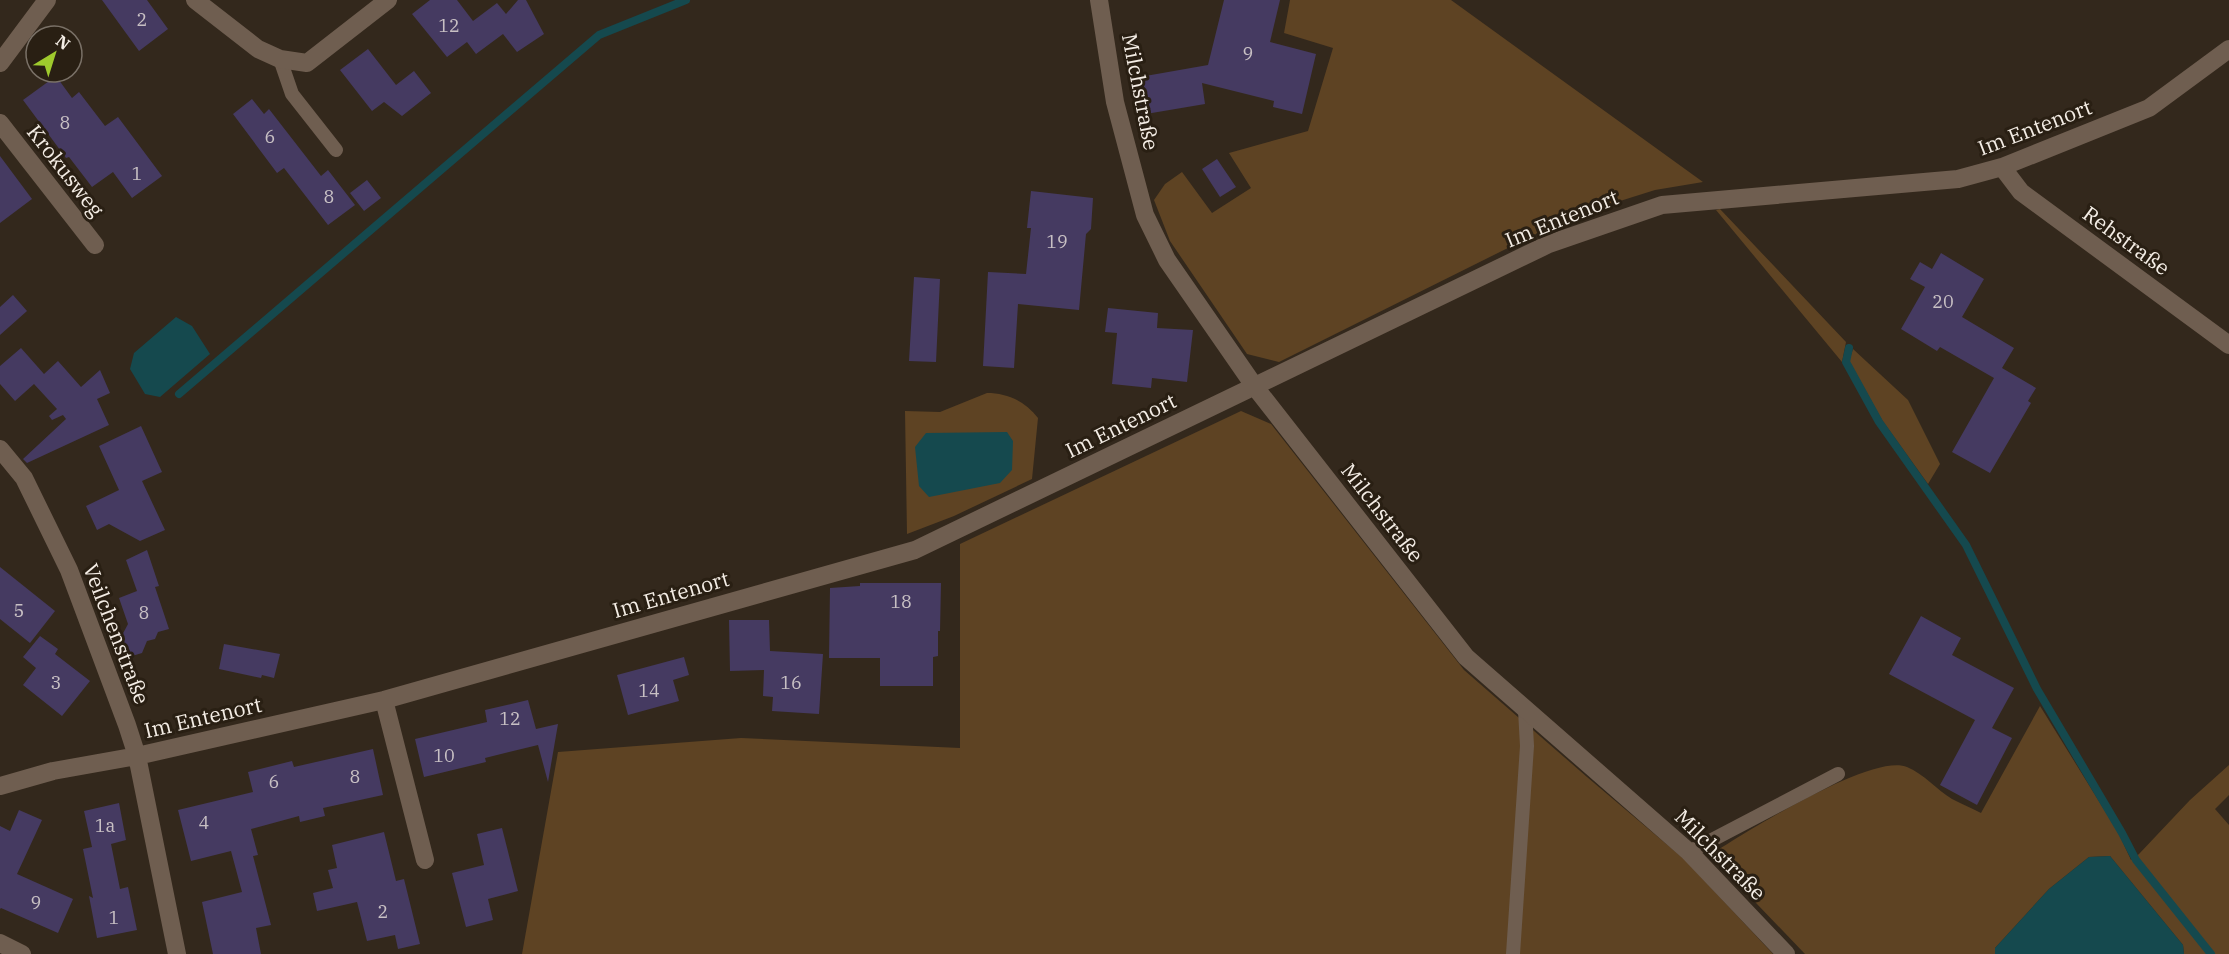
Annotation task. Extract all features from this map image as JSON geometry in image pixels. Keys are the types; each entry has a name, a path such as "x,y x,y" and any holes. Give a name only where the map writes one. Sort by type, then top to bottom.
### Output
{"street":[{"path":"0,63 47,0"},
{"path":"195,0 258,49 280,59 307,63 388,0"},
{"name":"Milchstraße","path":"1100,0 1115,102 1144,215 1167,260 1254,387 1466,657 1689,852 1786,954"},
{"name":"Im Entenort","path":"0,786 54,771 136,756 384,700 915,550 1549,244 1662,205 1958,179 2002,167 2149,108 2229,49"},
{"name":"Krokusweg","path":"0,123 95,245"},
{"name":"Rehstraße","path":"2002,167 2021,192 2229,345"},
{"name":"Veilchenstraße","path":"0,449 24,478 69,570 127,726 136,756 177,954"},
{"path":"384,700 425,860"},
{"path":"0,943 22,954"}],"lane":[{"path":"280,59 292,94 336,150"},
{"path":"1513,954 1527,746 1525,710"},
{"path":"1689,852 1838,774"}],"shaded area":[{"path":"1290,0 1451,0 1703,182 1655,190 1601,207 1540,232 1279,362 1247,354 1170,241 1154,200 1165,184 1182,172 1212,213 1251,188 1229,153 1308,131 1333,48 1284,33"},
{"path":"1720,209 1846,342 1842,362 1716,210"},
{"path":"1853,349 1908,400 1940,464 1928,484 1882,420 1849,361"},
{"path":"987,393 1015,399 1038,418 1032,479 954,516 907,534 905,411 940,412"},
{"path":"1241,411 1271,424 1464,670 1684,859 1773,954 522,954 558,752 741,738 960,748 960,544"},
{"path":"2040,706 2118,832 2131,860 2190,800 2229,765 2229,795 2215,809 2229,825 2229,954 2184,954 2183,945 2110,856 2089,857 2049,889 1995,948 1995,954 1805,954 1710,855 1778,814 1838,783 1866,771 1890,766 1907,767 1913,770 1952,799 1981,813"}],"water":[{"path":"176,317 192,326 210,354 160,397 145,394 130,369 134,353"},
{"path":"1007,432 1013,441 1012,470 1000,483 929,497 919,486 915,447 926,433"},
{"path":"2110,856 2183,945 2184,954 1995,954 1995,948 2049,889 2089,857"}],"building":[{"path":"102,0 147,0 168,29 139,51"},
{"path":"430,0 457,0 473,21 497,3 506,14 518,0 526,0 544,34 517,52 503,34 476,54 467,42 447,57 412,14"},
{"path":"1224,0 1280,0 1270,42 1316,54 1302,114 1273,107 1274,101 1202,83 1205,104 1140,115 1134,78 1208,65"},
{"path":"368,49 396,85 414,71 431,93 402,116 384,102 372,111 340,70"},
{"path":"45,84 62,84 72,98 79,92 105,126 118,117 162,176 132,198 113,172 92,187 69,157 66,158 23,100"},
{"path":"252,99 264,114 269,109 321,176 328,170 355,205 328,225 284,168 277,173 233,114"},
{"path":"0,156 32,199 0,223"},
{"path":"1217,159 1236,187 1220,197 1202,169"},
{"path":"367,180 381,198 364,211 350,193"},
{"path":"1031,191 1093,198 1091,229 1086,234 1079,310 1018,304 1014,368 983,366 988,272 1026,274 1031,228 1027,228"},
{"path":"1941,253 1984,279 1962,317 2014,348 2002,368 2036,388 2028,401 2031,403 1990,473 1952,452 1994,378 1940,347 1937,351 1901,329 1925,287 1910,279 1920,262 1932,269"},
{"path":"914,277 940,279 936,362 909,361"},
{"path":"13,295 27,311 0,335 0,307"},
{"path":"1108,308 1158,313 1157,328 1193,330 1187,382 1152,378 1151,388 1112,384 1117,333 1105,332"},
{"path":"21,348 44,374 58,361 81,387 100,370 110,393 97,399 109,425 27,463 23,459 66,419 63,415 52,420 49,416 57,409 34,384 15,401 0,384 0,366"},
{"path":"141,426 162,472 142,481 165,530 140,541 109,524 97,530 86,506 119,490 99,446"},
{"path":"147,550 159,586 155,587 169,629 158,632 155,639 147,641 142,653 132,656 123,651 119,641 128,624 119,598 137,591 126,560"},
{"path":"0,567 55,611 30,643 0,619"},
{"path":"860,583 941,583 940,631 938,631 938,656 933,657 933,686 880,686 880,658 829,658 830,588 860,586"},
{"path":"1921,616 1961,638 1952,655 2014,688 1992,728 2012,738 1977,805 1940,785 1975,720 1889,674"},
{"path":"729,620 769,620 770,651 823,654 819,714 772,711 773,697 763,696 764,670 730,671"},
{"path":"40,636 58,649 55,654 90,681 62,716 23,685 36,668 23,657"},
{"path":"224,644 280,654 274,678 262,675 261,678 219,669"},
{"path":"684,657 689,675 673,680 679,701 628,715 617,675"},
{"path":"528,700 536,729 558,724 548,782 538,745 485,758 486,762 424,777 415,739 487,722 485,710"},
{"path":"373,749 383,795 323,808 325,816 300,822 299,816 251,829 258,855 253,856 271,925 256,928 261,954 213,954 202,902 242,892 231,851 191,861 178,810 253,792 248,772 292,761 294,767"},
{"path":"119,803 126,840 111,844 120,889 128,887 137,930 97,938 89,896 93,898 83,849 92,847 84,811"},
{"path":"19,810 42,820 17,874 73,899 58,933 0,909 0,826 10,831"},
{"path":"502,828 518,891 488,899 493,920 466,927 452,873 484,865 477,834"},
{"path":"384,832 396,881 404,879 420,944 398,949 395,935 367,941 357,902 317,911 313,893 333,888 328,870 337,868 332,845"}],"waterway":[{"path":"179,394 599,35 686,0"},
{"path":"1849,348 1846,362 1879,422 1966,545 2037,689 2136,860 2211,954"}]}
